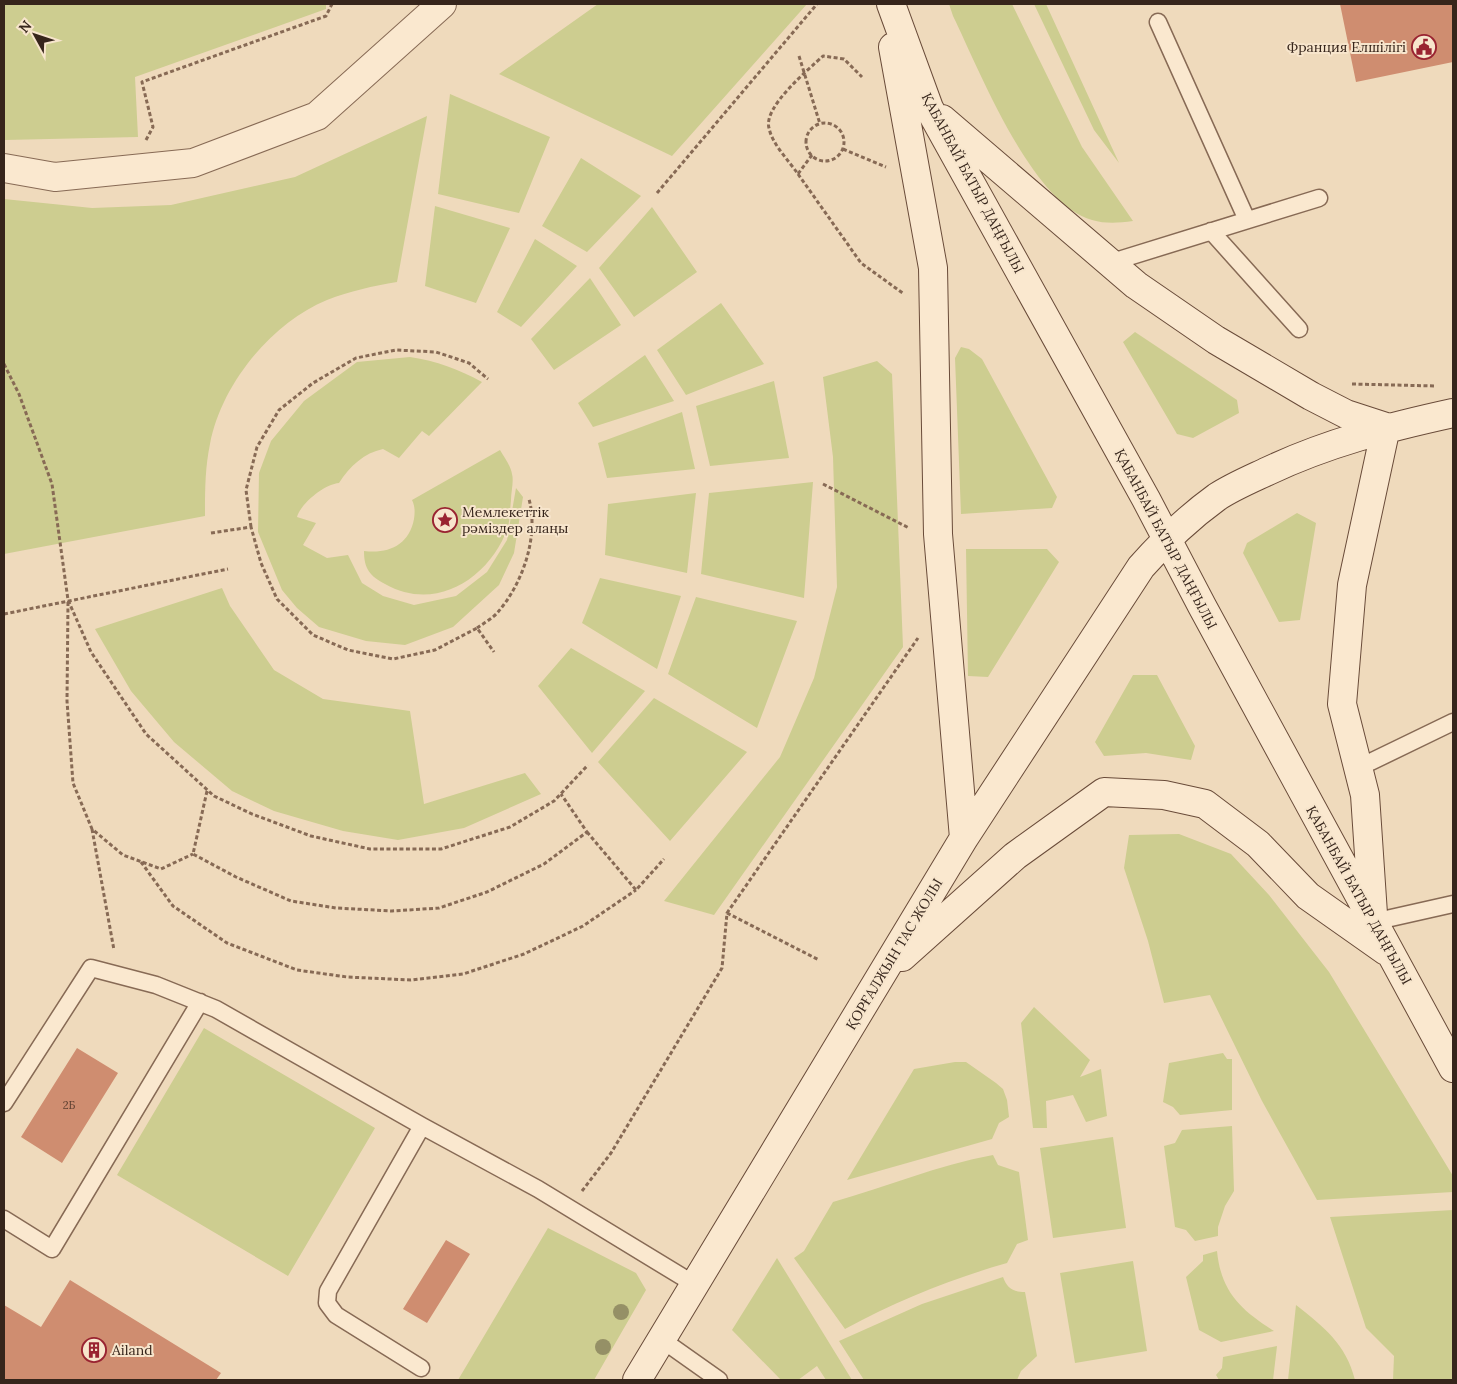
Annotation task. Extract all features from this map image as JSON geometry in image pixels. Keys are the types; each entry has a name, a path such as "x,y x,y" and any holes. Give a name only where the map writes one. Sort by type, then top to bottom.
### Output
{"main road":[{"path":"4,168 55,177 193,163 317,116 442,4"},
{"path":"885,4 933,268 938,534 964,838"},
{"name":"ҚАБАНБАЙ БАТЫР ДАҢҒЫЛЫ","path":"891,4 929,108 1166,538 1453,1068"},
{"path":"929,108 1136,285 1216,340 1303,392 1346,414 1386,427 1352,584 1342,704 1365,795 1374,922"},
{"name":"ҚОРҒАЛЖЫН ТАС ЖОЛЫ","path":"637,1380 964,838 1140,567 1166,538 1218,496 1259,475 1308,452 1386,427 1453,413"},
{"path":"880,976 1015,856 1104,792 1164,795 1205,804 1258,844 1308,896 1391,955"}],"lane":[{"path":"1158,22 1247,220"},
{"path":"1109,263 1319,198"},
{"path":"1211,232 1299,329"},
{"path":"1358,768 1453,722"},
{"path":"1374,922 1453,904"},
{"path":"4,1104 92,968 156,985 216,1009 569,1208 694,1284"},
{"path":"4,1219 52,1249 200,1002"},
{"path":"421,1368 336,1316 327,1303 328,1291 422,1126"},
{"path":"661,1339 719,1380"}],"path":[{"path":"143,142 148,138 153,127 142,82 326,16 332,4"},
{"path":"657,193 817,4"},
{"path":"799,56 820,124"},
{"path":"862,77 844,59 823,56 804,73 775,105 769,115 768,126 770,134 860,263 904,294"},
{"path":"826,123 838,128 844,140 843,149 832,160 819,160 812,155 807,147 808,136 820,124 826,123"},
{"path":"843,149 890,168"},
{"path":"798,174 812,155"},
{"path":"488,379 469,363 436,352 396,350 356,358 314,383 279,410 256,447 246,490 251,527 261,563 276,599 314,635 348,650 393,659 436,650 477,628 498,613 518,583 530,547 532,511 529,499"},
{"path":"4,364 19,394 52,484 68,600 68,701 73,783 92,829 119,976"},
{"path":"1343,384 1438,386"},
{"path":"823,484 913,530"},
{"path":"211,533 251,527"},
{"path":"4,614 228,569"},
{"path":"68,600 91,652 146,734 214,796 252,814 311,836 370,849 441,849 510,827 554,801 588,765"},
{"path":"477,628 494,652"},
{"path":"569,1208 611,1153 722,968 727,912 919,635"},
{"path":"193,854 207,790"},
{"path":"561,794 587,832 636,890"},
{"path":"92,829 124,855 161,869 193,854"},
{"path":"193,854 236,877 291,902 336,908 392,911 439,908 487,892 544,864 587,832"},
{"path":"141,862 173,906 227,943 297,970 411,980 463,974 515,957 583,926 636,890 664,860"},
{"path":"727,912 819,960"}],"green space":[{"path":"4,4 326,4 326,9 135,77 138,137 5,140"},
{"path":"598,4 807,4 672,156 499,74"},
{"path":"949,4 1012,4 1082,147 1133,221 1112,223 1092,220 1070,209 1048,188 1028,162 1009,132 977,68"},
{"path":"1034,4 1046,4 1119,163 1094,130"},
{"path":"450,94 550,137 519,213 438,194"},
{"path":"427,116 397,282 344,294 306,310 268,340 252,358 225,400 216,422 207,462 205,516 4,554 4,199 92,208 171,205 295,177"},
{"path":"581,158 641,196 587,252 542,226"},
{"path":"435,206 510,228 476,303 425,286"},
{"path":"652,207 697,272 634,317 599,268"},
{"path":"535,239 577,266 521,327 497,312"},
{"path":"590,278 621,325 554,370 531,339"},
{"path":"721,303 764,364 686,395 657,350"},
{"path":"1135,332 1237,400 1239,413 1193,438 1177,434 1123,342"},
{"path":"961,347 969,349 982,359 1057,497 1052,508 961,514 955,358"},
{"path":"645,355 674,401 593,427 578,403"},
{"path":"410,357 447,366 482,382 429,436 422,431 399,458 383,449 376,451 364,457 353,466 339,483 327,487 308,500 297,517 316,523 303,545 327,558 348,555 362,583 383,596 414,605 456,596 487,572 507,540 516,488 523,497 514,553 499,585 453,627 405,645 366,641 319,627 297,608 282,590 258,532 259,473 271,441 304,401 357,362"},
{"path":"877,361 892,374 903,647 714,915 664,901 780,757 814,678 837,587 833,457 823,377"},
{"path":"774,381 789,458 710,466 696,406"},
{"path":"682,412 695,469 607,478 598,443"},
{"path":"500,450 509,465 513,477 509,524 500,545 488,562 475,575 459,585 442,592 423,594 404,592 385,584 372,575 365,563 364,551 382,551 396,546 403,541 408,535 414,519 412,500"},
{"path":"813,482 804,598 701,574 709,493"},
{"path":"696,493 687,573 605,555 608,504"},
{"path":"1297,513 1316,523 1300,620 1279,622 1243,553 1247,543"},
{"path":"966,549 1047,549 1059,562 988,677 968,676"},
{"path":"600,578 681,596 657,669 582,623"},
{"path":"222,588 230,606 274,670 323,699 410,711 424,804 525,773 541,794 464,828 398,840 343,831 274,811 232,791 174,742 131,691 95,629"},
{"path":"696,597 797,621 757,728 668,674"},
{"path":"571,648 645,691 592,753 538,686"},
{"path":"1133,675 1157,675 1195,746 1191,760 1146,753 1104,756 1095,742"},
{"path":"654,698 747,752 670,841 598,762"},
{"path":"1179,834 1231,854 1269,895 1329,972 1453,1176 1453,1192 1317,1200 1262,1101 1210,995 1164,1003 1148,941 1124,868 1129,835"},
{"path":"1034,1007 1090,1060 1080,1077 1101,1069 1107,1116 1086,1122 1073,1095 1046,1101 1047,1128 1033,1128 1021,1023"},
{"path":"204,1028 375,1128 288,1276 117,1175"},
{"path":"1223,1053 1227,1059 1232,1059 1232,1110 1180,1115 1173,1107 1163,1102 1169,1063"},
{"path":"966,1062 1003,1089 1007,1100 1009,1117 999,1123 992,1139 847,1180 914,1069"},
{"path":"1232,1126 1234,1191 1225,1206 1218,1227 1218,1236 1195,1241 1186,1230 1175,1227 1164,1146 1175,1143 1182,1130"},
{"path":"1113,1137 1126,1228 1053,1238 1040,1148"},
{"path":"993,1155 998,1165 1019,1172 1028,1240 1017,1244 1007,1263 965,1276 924,1292 884,1309 845,1329 794,1258 804,1251 833,1202 932,1170"},
{"path":"1453,1210 1453,1380 1393,1380 1394,1356 1366,1328 1330,1217"},
{"path":"548,1228 636,1273 646,1290 594,1380 458,1380"},
{"path":"1217,1251 1219,1265 1228,1289 1243,1307 1274,1331 1221,1342 1199,1330 1186,1277 1203,1261 1203,1255"},
{"path":"777,1258 852,1380 826,1380 817,1366 798,1380 781,1380 732,1330"},
{"path":"1133,1261 1147,1351 1075,1363 1060,1273"},
{"path":"1003,1277 1011,1289 1025,1292 1037,1356 1021,1371 1017,1380 864,1380 839,1341 922,1304"},
{"path":"1296,1305 1333,1337 1346,1356 1355,1380 1288,1380"},
{"path":"1277,1346 1273,1380 1219,1380 1216,1375 1222,1368 1223,1357"}],"building":[{"path":"1340,4 1453,4 1453,62 1356,82"},
{"path":"77,1048 118,1073 62,1163 21,1137"},
{"path":"446,1240 470,1254 427,1323 403,1309"},
{"name":"Ailand","path":"70,1280 221,1373 216,1380 4,1380 4,1305 41,1327"}],"place":[{"name":"Франция Елшілігі","path":"1424,47"},
{"name":"Мемлекеттік рәміздер алаңы","path":"445,520"},
{"name":"Ailand","path":"94,1350"}]}
